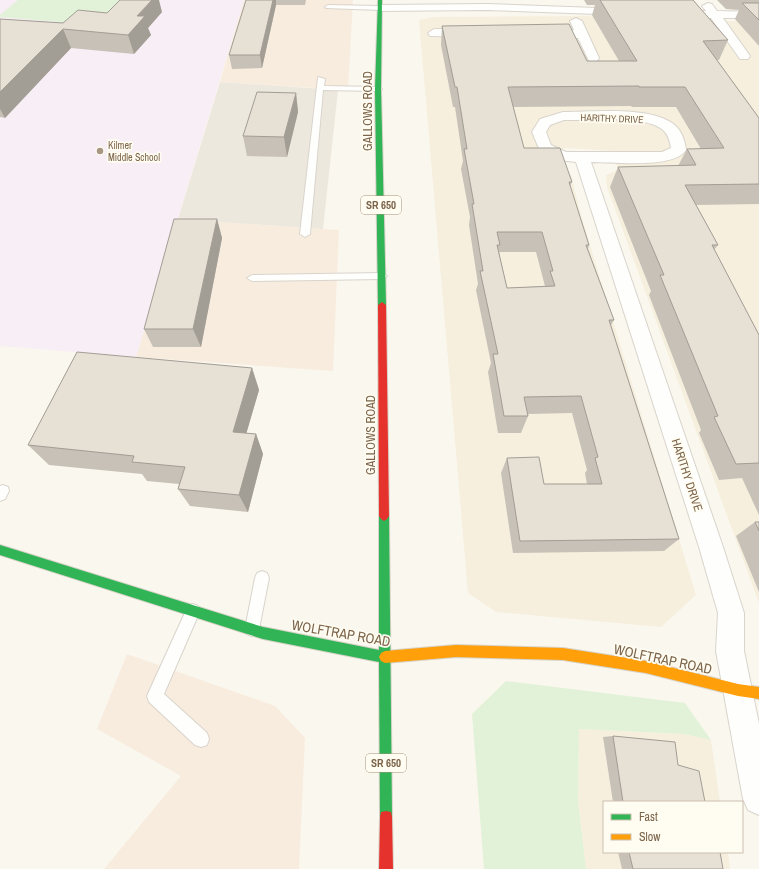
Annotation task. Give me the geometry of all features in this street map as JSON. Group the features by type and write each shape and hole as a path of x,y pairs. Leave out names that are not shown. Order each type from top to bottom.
{"main road":[{"name":"GALLOWS ROAD","path":"380,4 378,89 382,276 386,869"},
{"name":"WOLFTRAP ROAD","path":"0,550 263,633 385,657 456,651 563,654 646,667 748,691"}],"street":[{"path":"704,0 744,56"},
{"path":"380,4 486,4 637,12"},
{"path":"570,9 593,58"},
{"path":"668,14 759,15"},
{"path":"434,33 481,34"},
{"path":"535,34 582,34"},
{"name":"HARITHY DRIVE","path":"563,116 644,118 666,125 678,139 679,150 665,157 582,158 563,157 545,148 539,132 545,122 563,116"},
{"name":"HARITHY DRIVE","path":"582,158 711,547 731,614 730,651 748,691 759,799"}],"lane":[{"path":"328,7 380,4"},
{"path":"304,234 321,79"},
{"path":"320,88 378,89"},
{"path":"252,278 382,276"},
{"path":"252,629 262,578"},
{"path":"193,611 155,696 201,739"}],"shaded area":[{"name":"Kilmer Middle School","path":"0,0 244,0 136,357 0,346"},
{"path":"244,0 353,0 348,90 220,82"},
{"path":"584,16 707,21 759,21 759,603 607,187 606,175 618,170 612,151 565,148 543,159 571,175 581,215 696,595 661,627 496,612 468,593 419,20 433,17"},
{"path":"220,82 338,90 323,229 178,219"},
{"path":"178,219 339,230 333,371 136,357"},
{"path":"127,654 275,706 305,738 299,869 104,869 181,776 97,729"},
{"path":"579,729 684,734 711,740 720,801 603,801 603,853 728,853 730,869 586,869 578,801"}],"green space":[{"path":"18,0 131,0 106,26 0,17 0,15"},
{"path":"506,681 685,703 711,740 684,734 579,729 578,801 586,869 484,869 472,714"}],"building":[{"path":"120,0 152,0 137,16 145,16 128,35 63,29 0,92 0,19 63,23 78,10 107,13"},
{"path":"246,0 273,0 260,55 229,55"},
{"path":"600,0 693,0 728,40 703,41 759,118 759,184 685,185 718,245 712,245 759,335 759,463 736,464 714,417 718,416 660,275 664,275 618,167 696,165 687,149 724,148 685,87 508,87 524,148 560,148 572,182 569,182 589,245 586,245 614,320 609,320 679,539 520,541 507,458 539,457 544,484 602,484 595,458 598,457 581,396 524,397 528,416 504,416 493,354 498,354 480,271 483,271 472,204 474,204 464,149 467,149 457,87 455,87 442,26 569,24 587,61 637,61","holes":["497,232 542,232 553,271 550,271 555,286 507,288 497,245 500,245"]},
{"path":"742,3 759,3 759,20"},
{"path":"257,92 296,93 284,137 243,136"},
{"path":"174,219 217,219 193,329 144,329"},
{"path":"77,352 252,368 233,432 256,434 239,495 178,489 185,467 132,462 134,456 28,445"},
{"path":"755,522 759,522 759,531"},
{"path":"613,736 675,742 678,765 699,771 705,801 623,801"},
{"path":"629,853 720,853 723,869 633,869"}],"traffic: fast":[{"path":"380,0 378,89 382,305"},
{"path":"384,516 386,817"},
{"path":"0,550 263,633 385,657"}],"traffic: slow":[{"path":"385,657 456,651 563,654 646,667 738,690 759,693"}],"traffic: jam":[{"path":"382,305 384,516"},
{"path":"386,817 386,869"}],"place":[{"name":"Kilmer Middle School","path":"100,151"}]}
